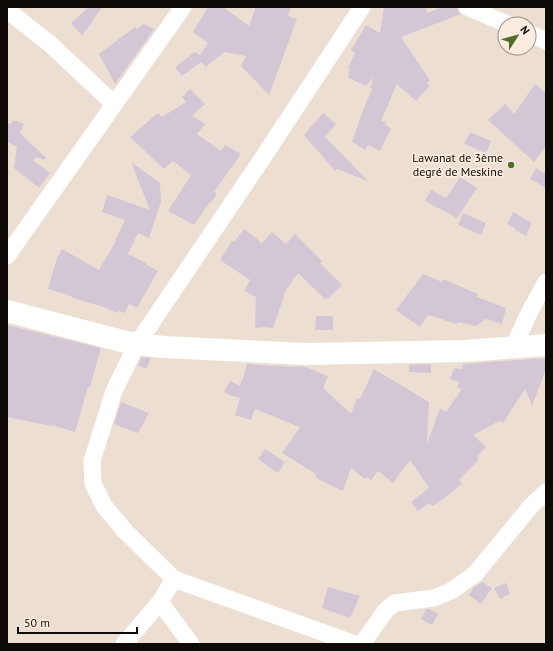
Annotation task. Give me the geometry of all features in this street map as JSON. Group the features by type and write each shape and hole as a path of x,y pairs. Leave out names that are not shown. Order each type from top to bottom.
{"main road":[{"path":"7,311 137,344 164,347 306,354 464,351 546,345"}],"street":[{"path":"7,256 183,7"},
{"path":"355,644 174,579 125,531 104,506 93,483 92,461 114,391 137,344 262,159 362,7"},
{"path":"467,7 497,20"},
{"path":"7,10 50,44 114,104"},
{"path":"513,348 530,311 546,282"},
{"path":"362,644 386,610 395,603 434,598 451,591 475,574 531,506 546,492"},
{"path":"124,644 160,602 174,579"},
{"path":"160,602 191,644"}],"building":[{"path":"89,7 102,7 82,36 71,23"},
{"path":"208,7 223,7 249,26 256,7 291,7 288,16 297,19 269,95 241,66 246,56 224,52 206,67 201,62 182,76 175,67 195,52 200,55 208,43 193,32"},
{"path":"384,7 425,7 427,13 443,7 457,7 459,13 461,14 401,37 430,80 427,83 430,86 416,101 397,84 381,121 386,122 385,124 391,129 380,151 368,145 365,150 352,142 372,89 370,88 374,77 366,86 348,78 350,69 348,68 355,53 351,50 366,25 380,33"},
{"path":"144,24 154,29 115,84 99,54 135,27 137,29"},
{"path":"535,84 546,93 546,146 534,162 488,120 505,104 514,114"},
{"path":"190,89 205,104 192,116 205,124 197,134 221,151 225,145 241,154 214,192 217,194 194,225 168,211 191,175 173,161 164,169 130,137 158,113 162,117 186,102 182,97"},
{"path":"323,113 336,124 325,137 368,181 337,169 335,171 304,135"},
{"path":"12,121 17,121 24,124 20,133 46,158 44,160 37,157 33,160 50,173 39,188 14,168 17,147 7,142 7,123 11,124"},
{"path":"470,132 491,141 486,153 464,144"},
{"path":"131,162 160,183 161,202 149,238 138,233 128,254 158,271 137,308 129,304 125,313 119,311 118,313 48,289 57,258 62,249 99,270 116,241 125,220 102,212 107,195 150,210"},
{"path":"536,168 546,174 546,188 530,179"},
{"path":"460,177 477,188 457,218 425,201 431,190 446,198"},
{"path":"513,212 532,223 526,236 507,224"},
{"path":"463,213 486,223 481,235 458,225"},
{"path":"244,229 262,243 272,232 286,244 295,234 322,261 320,263 342,285 326,300 298,273 286,290 273,328 255,328 256,297 244,291 250,280 220,260 232,241 234,242"},
{"path":"423,274 442,282 443,279 478,294 477,297 506,308 502,324 486,319 476,326 458,322 457,324 428,315 420,327 396,310"},
{"path":"316,316 333,316 333,330 315,330"},
{"path":"7,325 101,348 75,432 52,425 7,417"},
{"path":"142,357 151,358 146,369 138,365"},
{"path":"546,358 546,369 532,406 525,389 503,423 499,421 473,435 486,447 477,457 479,459 459,480 462,484 439,502 432,506 429,503 418,511 411,502 429,488 410,460 393,483 378,471 371,480 367,477 365,479 351,468 343,491 318,479 315,477 316,474 282,453 300,427 255,409 251,420 235,415 240,398 224,392 230,381 240,386 247,364 293,367 303,366 328,376 323,388 351,414 357,398 360,399 374,369 429,402 427,444 440,408 446,412 462,389 457,388 459,382 450,379 454,368 462,369 463,364"},
{"path":"431,364 431,373 409,372 409,365"},
{"path":"121,402 149,413 138,433 114,424"},
{"path":"265,449 285,462 278,473 258,459"},
{"path":"482,582 492,588 481,604 469,595 473,588"},
{"path":"506,583 510,594 500,599 494,588"},
{"path":"328,587 360,596 350,618 322,608"},
{"path":"426,609 438,614 432,625 421,619"}],"place":[{"name":"Lawanat de 3ème degré de Meskine","path":"511,165"}]}
